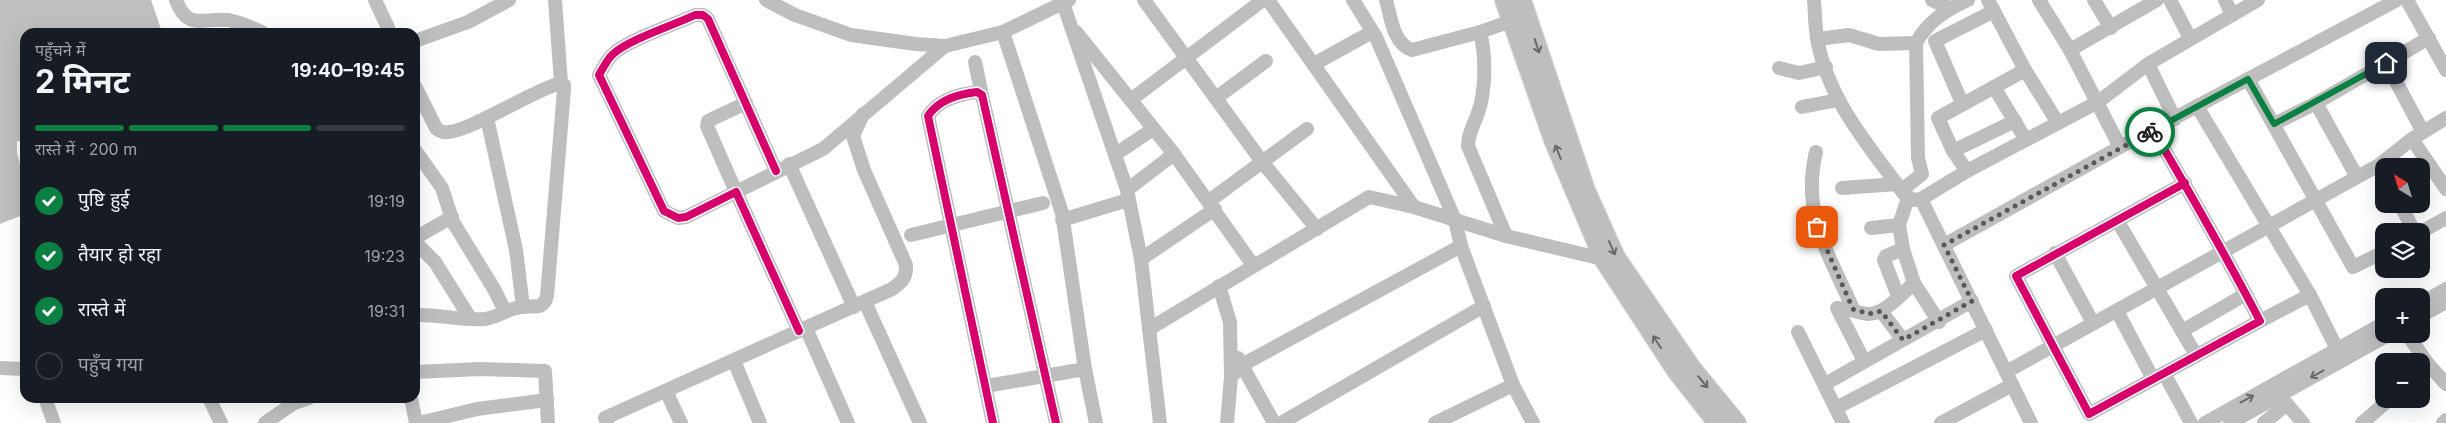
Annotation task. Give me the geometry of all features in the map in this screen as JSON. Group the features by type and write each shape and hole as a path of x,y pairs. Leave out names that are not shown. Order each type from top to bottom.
{"main road":[{"path":"1504,0 1553,140 1603,259 1676,371 1717,423"},
{"path":"1522,0 1586,190 1616,257 1692,368 1737,423"}],"street":[{"path":"176,0 181,12 187,18 205,23 228,20 251,28"},
{"path":"375,0 388,28"},
{"path":"420,39 468,22 509,0"},
{"path":"420,315 486,318 505,311 523,307 538,308 543,305 546,296 564,90 561,83 555,0"},
{"path":"766,0 795,15 851,35 945,46 1003,32 1066,2 1072,28 1116,154 1127,195 1141,259 1160,423"},
{"path":"1144,0 1263,162 1317,229"},
{"path":"1132,99 1263,0"},
{"path":"1268,0 1414,207"},
{"path":"1352,0 1372,32 1454,220 1513,384 1534,423"},
{"path":"1386,0 1397,38 1405,48 1412,50 1480,32 1510,21"},
{"path":"1814,0 1818,40 1838,100 1848,118 1907,193 1944,245 2031,423"},
{"path":"1932,0 1950,8"},
{"path":"1939,322 1914,283 1903,249 1898,225 1907,193 1922,174 1918,158 1916,42 1922,32 1950,8 1968,0"},
{"path":"2039,0 2070,50 2120,147"},
{"path":"2094,0 2111,28"},
{"path":"2070,50 2157,0"},
{"path":"2170,0 2190,38"},
{"path":"2225,0 2232,15"},
{"path":"1842,188 1907,193 1967,171 2098,102 2148,64 2258,0"},
{"path":"1944,245 2120,147 2397,0"},
{"path":"2407,0 2446,70"},
{"path":"1962,103 1935,41 1991,5 2025,70 2058,123"},
{"path":"776,171 708,18 700,14 619,50 612,55 599,75 664,211 678,218 686,217 736,192 776,171 789,164 823,149 945,46"},
{"path":"1072,28 1132,99 1212,205 1253,265"},
{"path":"1003,32 1062,220 1085,369 1096,423"},
{"path":"1314,64 1372,32"},
{"path":"1480,32 1485,52 1481,100 1479,111 1468,135 1468,146 1506,236"},
{"path":"1818,40 1849,35 1879,44 1916,42"},
{"path":"2274,124 2429,38"},
{"path":"1082,56 1100,59"},
{"path":"1216,98 1266,61"},
{"path":"975,62 1007,212 1047,377 1056,423"},
{"path":"2386,63 2418,135 2445,186"},
{"path":"2148,64 2175,119"},
{"path":"1779,68 1799,73 1826,67"},
{"path":"1967,171 1953,151 1938,118 1962,103 2025,70"},
{"path":"2248,79 2354,268 2375,257"},
{"path":"420,96 436,128 442,132 457,130 487,118 522,98 561,83"},
{"path":"1994,87 2026,140"},
{"path":"928,116 939,104 954,97 978,92 982,95"},
{"path":"924,99 993,423"},
{"path":"1802,108 1838,100"},
{"path":"2316,102 2357,177"},
{"path":"746,103 714,117 708,121 707,126 736,192 848,423"},
{"path":"2198,106 2267,226 2310,295 2339,354"},
{"path":"607,423 605,418 892,289 906,274 906,265 864,170 853,136 863,114"},
{"path":"487,118 516,250 523,307"},
{"path":"2394,158 2418,135 2446,118"},
{"path":"1953,151 2015,121"},
{"path":"1116,154 1153,128"},
{"path":"1141,259 1212,205 1307,128"},
{"path":"2153,130 2224,251 2260,321"},
{"path":"1816,152 1811,172 1811,200 1817,227 1853,309"},
{"path":"1062,220 1127,195 1174,154"},
{"path":"420,157 442,188 462,239 494,289 505,311"},
{"path":"789,164 920,423"},
{"path":"2006,372 2357,177 2375,171"},
{"path":"2184,183 2016,276 2089,414 2310,295"},
{"path":"1149,329 1369,197 1414,207 1506,236 1603,259"},
{"path":"910,234 1043,203"},
{"path":"420,235 452,217"},
{"path":"2430,227 2446,218"},
{"path":"2118,220 2196,355"},
{"path":"1871,228 1898,225"},
{"path":"1232,377 1242,365 1462,246"},
{"path":"420,247 435,262 470,318"},
{"path":"1898,296 1884,260 1886,256 1903,249"},
{"path":"2055,253 2094,323"},
{"path":"1864,361 1837,308 1853,309 1869,314 1881,311 1914,283"},
{"path":"1218,286 1230,322 1232,377 1227,423"},
{"path":"2182,332 2246,294"},
{"path":"2430,300 2445,294"},
{"path":"2430,308 2445,294"},
{"path":"1825,384 1864,361 1939,322 1972,301"},
{"path":"1281,423 1484,306"},
{"path":"1881,311 1903,340"},
{"path":"2117,311 2158,376 2191,423"},
{"path":"2264,423 2283,399 2339,354 2375,329"},
{"path":"1836,408 1986,330"},
{"path":"1798,332 1844,423"},
{"path":"2205,423 2339,354 2375,340"},
{"path":"1231,345 1274,423"},
{"path":"734,360 760,423"},
{"path":"0,368 20,369"},
{"path":"420,372 480,369 545,371 548,423"},
{"path":"986,386 1085,369"},
{"path":"2430,372 2446,384"},
{"path":"1435,423 1513,384"},
{"path":"1941,423 2012,385"},
{"path":"666,391 681,423"},
{"path":"2230,423 2283,399"},
{"path":"2283,399 2303,423"},
{"path":"412,403 417,423 477,409 547,400"},
{"path":"47,403 54,423"},
{"path":"211,403 221,423"},
{"path":"265,423 294,403"},
{"path":"2362,423 2380,408"},
{"path":"2443,423 2446,420"}],"shaded area":[{"path":"0,0 151,0 161,28 20,28 20,141 17,141 17,153 20,164 20,216 0,224"}],"cycle path":[{"path":"776,171 708,19 703,15 695,15 639,38 619,49 612,55 599,75 664,211 678,218 686,217 736,192 799,331"},
{"path":"993,423 928,116 938,105 950,98 977,92 982,95 1056,423"},
{"path":"2153,130 2181,177 2194,201 2208,225 2260,321 2089,414 2016,276 2185,183"}],"way so far":[{"path":"1817,227 1853,309 1869,314 1881,311 1903,340 1939,322 1972,301 1944,245 2150,132"}],"route":[{"path":"2150,132 2248,79 2274,124 2386,63"}]}
